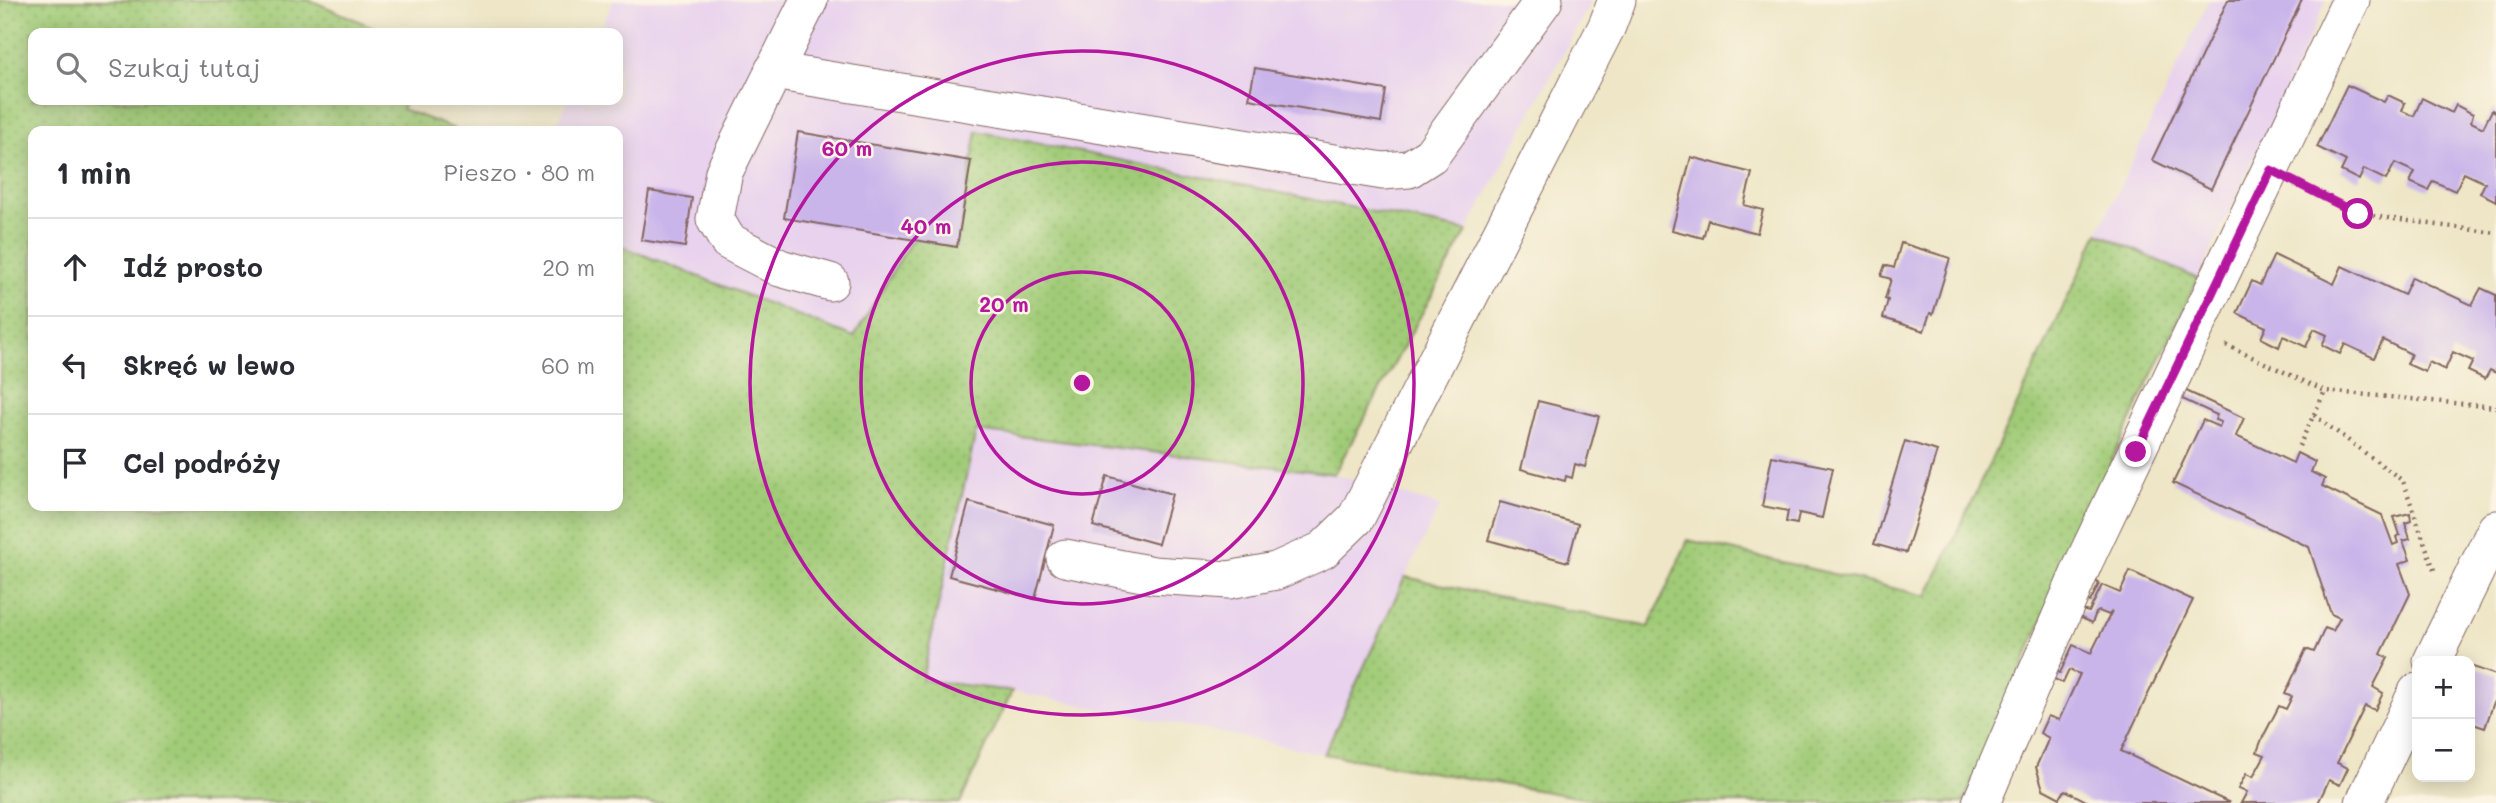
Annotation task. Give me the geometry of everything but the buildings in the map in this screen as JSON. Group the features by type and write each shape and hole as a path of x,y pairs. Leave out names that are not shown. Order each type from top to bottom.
{"lane":[{"path":"809,0 724,172 715,219 728,241 780,268 830,282"},
{"path":"773,71 1383,171 1409,169 1431,155 1544,0"},
{"path":"1065,558 1153,575 1229,580 1276,571 1323,550 1356,518 1607,26 1617,0"},
{"path":"1981,803 2084,562 2351,0"},
{"path":"2434,656 2496,529"},
{"path":"2364,803 2412,702"}],"path":[{"path":"2271,170 2358,214 2496,233"},
{"path":"2194,330 2325,391 2496,407"},
{"path":"2299,446 2325,391"},
{"path":"2314,415 2403,481 2452,621"}],"shaded area":[{"path":"614,0 1592,0 1467,231 977,131 957,247 912,240 854,337 623,247 623,126 556,126 566,105 623,105 623,28 601,28"},
{"path":"2209,0 2327,0 2198,279 2098,233"},
{"path":"976,431 1334,474 1440,506 1324,754 1012,691 922,681"}],"green space":[{"path":"0,0 310,0 375,28 28,28 28,105 404,105 402,109 447,126 28,126 28,511 623,511 623,247 854,337 912,239 957,246 977,131 1467,231 1334,474 976,431 922,680 1012,691 960,803 0,803"},
{"path":"2098,233 2198,279 2112,460 1963,803 1612,803 1324,754 1405,577 1649,627 1688,540 1927,596"}],"route":[{"path":"2136,452 2271,170 2358,214"}]}
